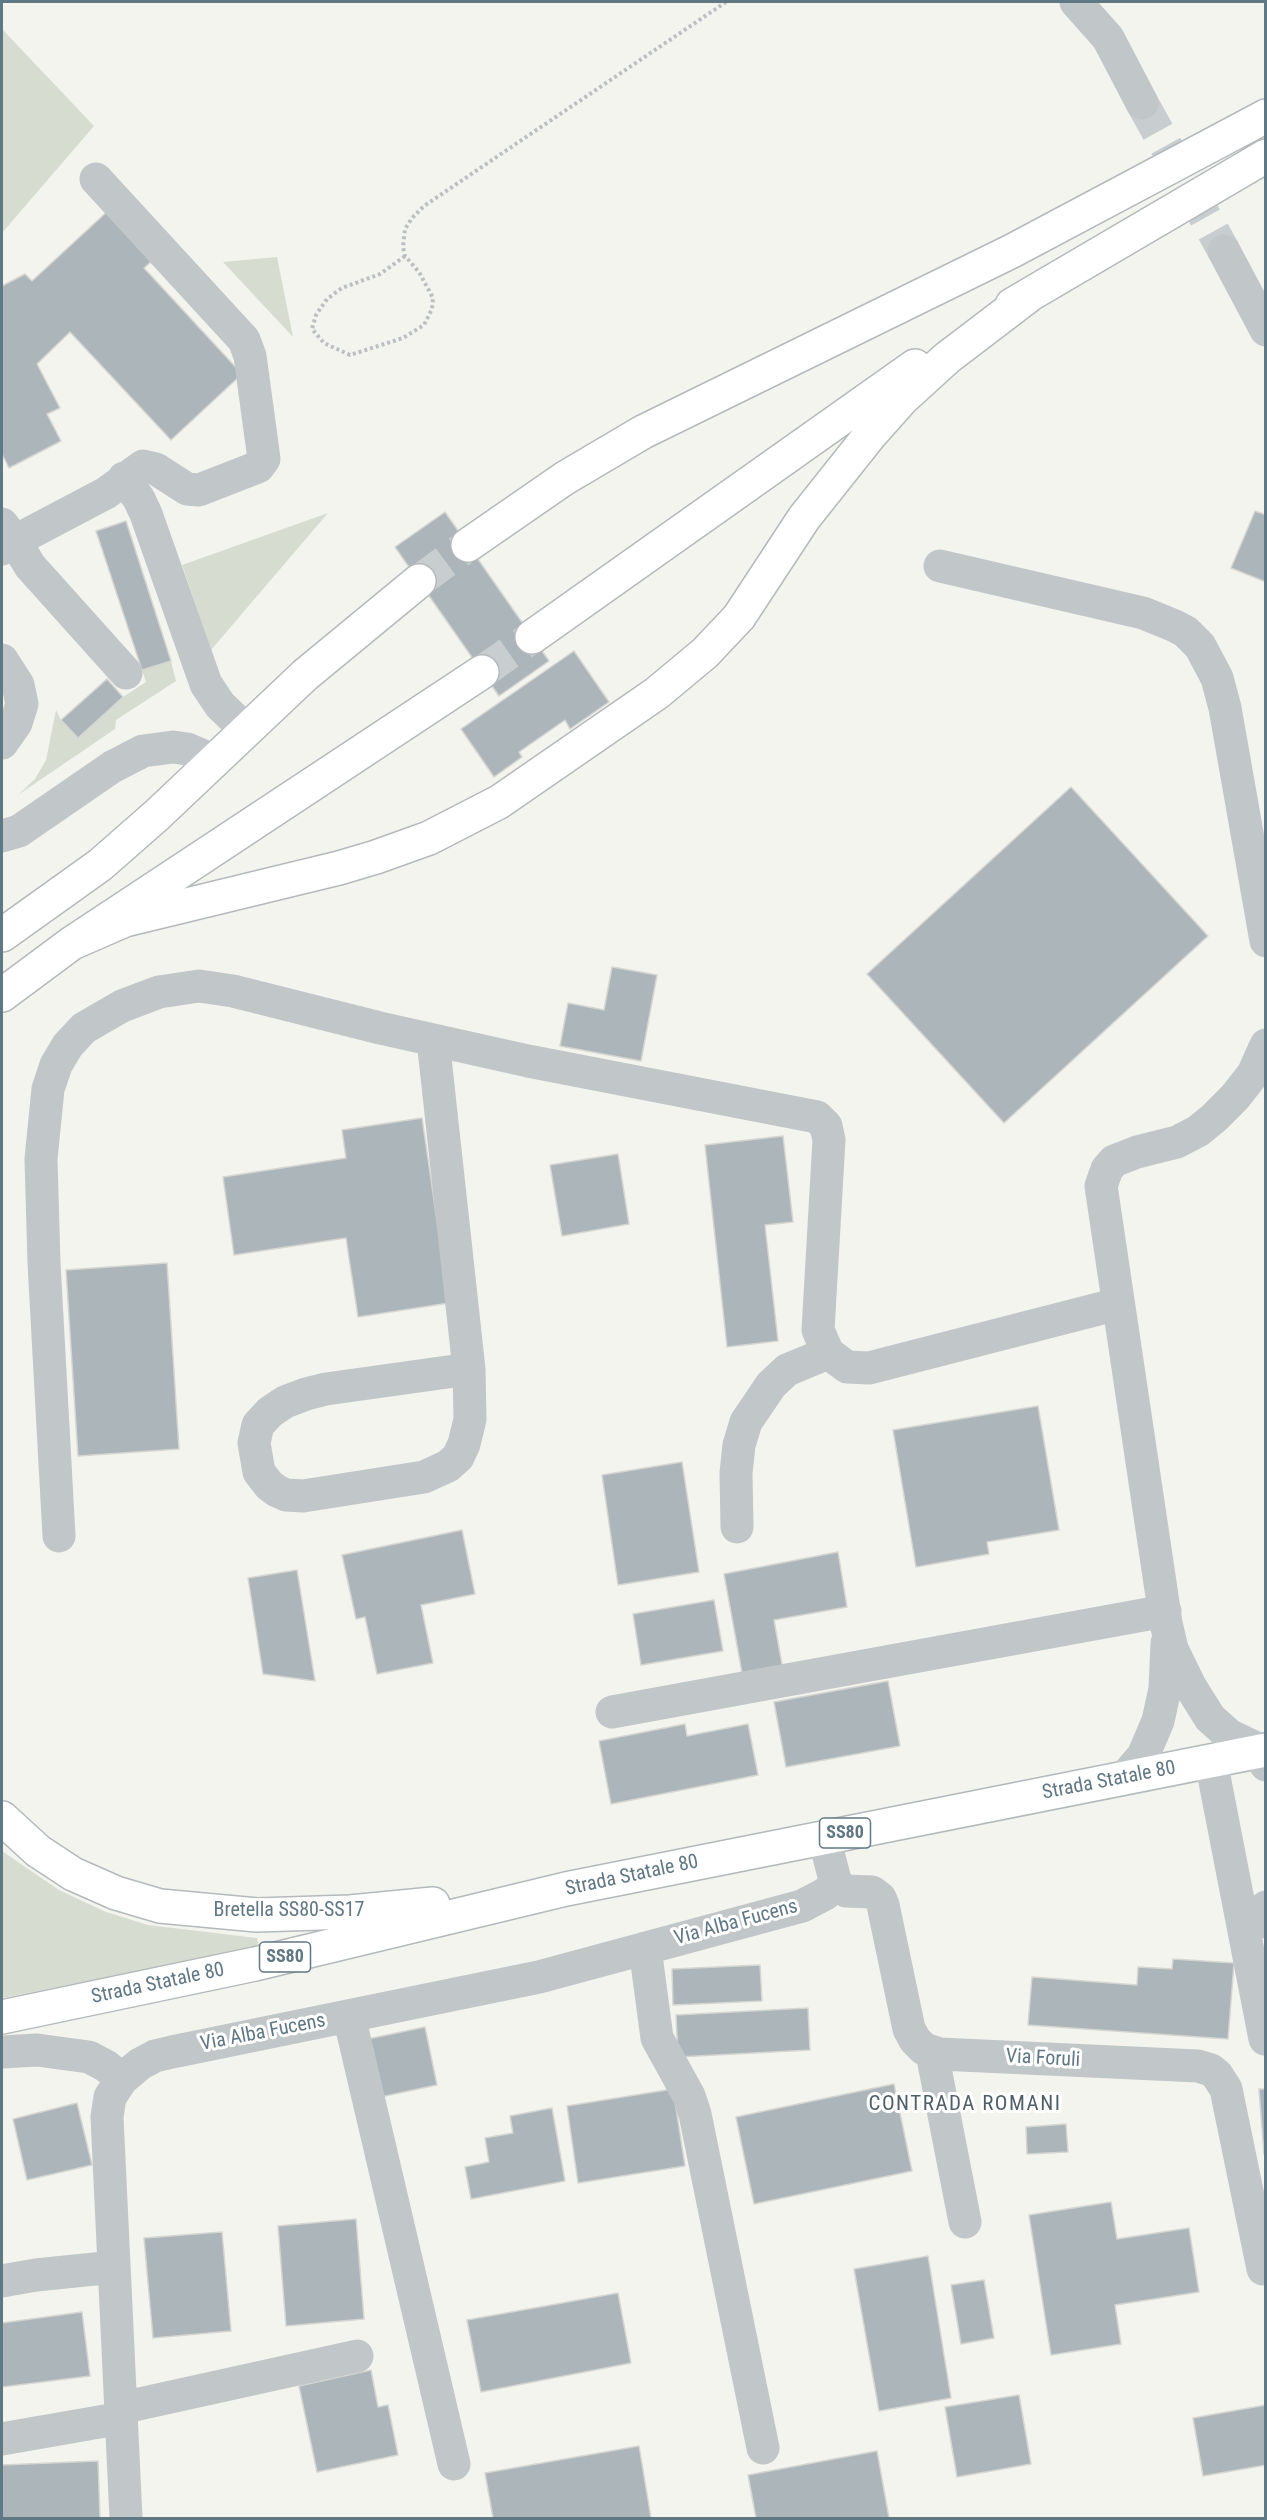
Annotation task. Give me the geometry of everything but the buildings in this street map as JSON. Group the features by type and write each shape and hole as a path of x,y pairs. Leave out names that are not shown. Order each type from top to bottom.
{"main road":[{"path":"468,545 565,478 643,432 1012,251 1266,116"},
{"path":"532,637 920,362 1031,294 1257,162"},
{"path":"72,943 125,920 339,868 385,854 452,828 508,795 657,693 705,653 739,617 804,518 835,476 902,399 947,358 1031,294"},
{"path":"2,935 100,865 305,675 419,581"},
{"path":"2,995 72,943 482,672"},
{"name":"Strada Statale 80","path":"2,2017 255,1964 566,1889 1201,1763 1265,1755"},
{"name":"Bretella SS80-SS17","path":"2,1818 38,1851 73,1874 116,1893 160,1906 183,1909 257,1915 350,1912 566,1889"}],"street":[{"path":"1081,3 1108,38 1142,103"},
{"path":"96,179 244,340 250,356 264,453 263,461 258,466 199,490 187,489 146,465 139,467 101,496 6,538 126,673"},
{"path":"1224,250 1266,330"},
{"path":"124,478 146,514 206,684 220,705 246,730"},
{"path":"940,566 1143,613 1186,632 1200,646 1217,678 1225,708 1266,941"},
{"path":"2,660 18,685 22,704 16,723 2,743"},
{"path":"2,836 19,831 112,767 143,751 173,747 187,749 201,755 211,764"},
{"path":"59,1536 44,1263 41,1159 48,1089 56,1065 68,1046 84,1028 122,1006 159,992 199,986 233,991 528,1061 810,1114 823,1121 829,1140 818,1330 828,1353 847,1366 869,1368 1118,1304"},
{"path":"433,1040 469,1369 470,1419 464,1444 453,1462 438,1472 418,1479 303,1496 286,1495 277,1491 259,1472 254,1443 258,1425 270,1412 285,1402 326,1389 469,1369"},
{"path":"1265,2039 1201,1763 1206,1737 1205,1720 1172,1649 1101,1198 1102,1180 1107,1169 1120,1158 1177,1142 1206,1125 1244,1086 1256,1068 1266,1045"},
{"path":"737,1527 738,1445 746,1422 771,1385 787,1370 828,1353"},
{"path":"1124,1778 1143,1756 1149,1745 1162,1707 1167,1670 1166,1617"},
{"path":"612,1712 1166,1617"},
{"path":"1198,1702 1210,1718 1229,1735 1265,1755"},
{"path":"1162,1707 1164,1737 1178,1758 1201,1763"},
{"path":"824,1837 836,1884 846,1891 872,1892 881,1900 909,2029 920,2046 932,2053 965,2222"},
{"name":"Via Alba Fucens","path":"126,2518 107,2117 110,2097 122,2079 140,2064 172,2052 505,1985 802,1906 825,1894 836,1884"},
{"path":"1266,1907 1266,1922"},
{"path":"645,1948 657,2038 685,2089 695,2114 763,2448"},
{"path":"349,2016 454,2464"},
{"path":"2,2052 37,2050 88,2057 106,2066 122,2079"},
{"name":"Via Foruli","path":"932,2053 1198,2066 1211,2070 1222,2079 1226,2089 1262,2255"},
{"path":"2,2281 114,2267"},
{"path":"2,2439 357,2356"}],"path":[{"path":"405,256 380,274 342,288 327,300 316,315 312,329 324,343 350,355 403,338 424,325 432,309 433,298 419,272 405,256 403,247 405,230 424,206 726,2"}],"shaded area":[{"path":"2,29 94,126 2,233"},
{"path":"277,257 293,337 223,262"},
{"path":"328,513 211,650 182,565"},
{"path":"171,661 176,681 116,720 115,729 18,795 35,779 46,760 56,710 61,720 78,738 123,697 146,682 142,670"},
{"path":"2,1851 59,1890 106,1912 148,1925 257,1938 259,1947 2,1998"}],"tunnel":[{"path":"1142,103 1224,251"},
{"path":"419,581 468,545"},
{"path":"482,672 532,637"}],"district":[{"name":"CONTRADA ROMANI","path":"965,2105"}]}
